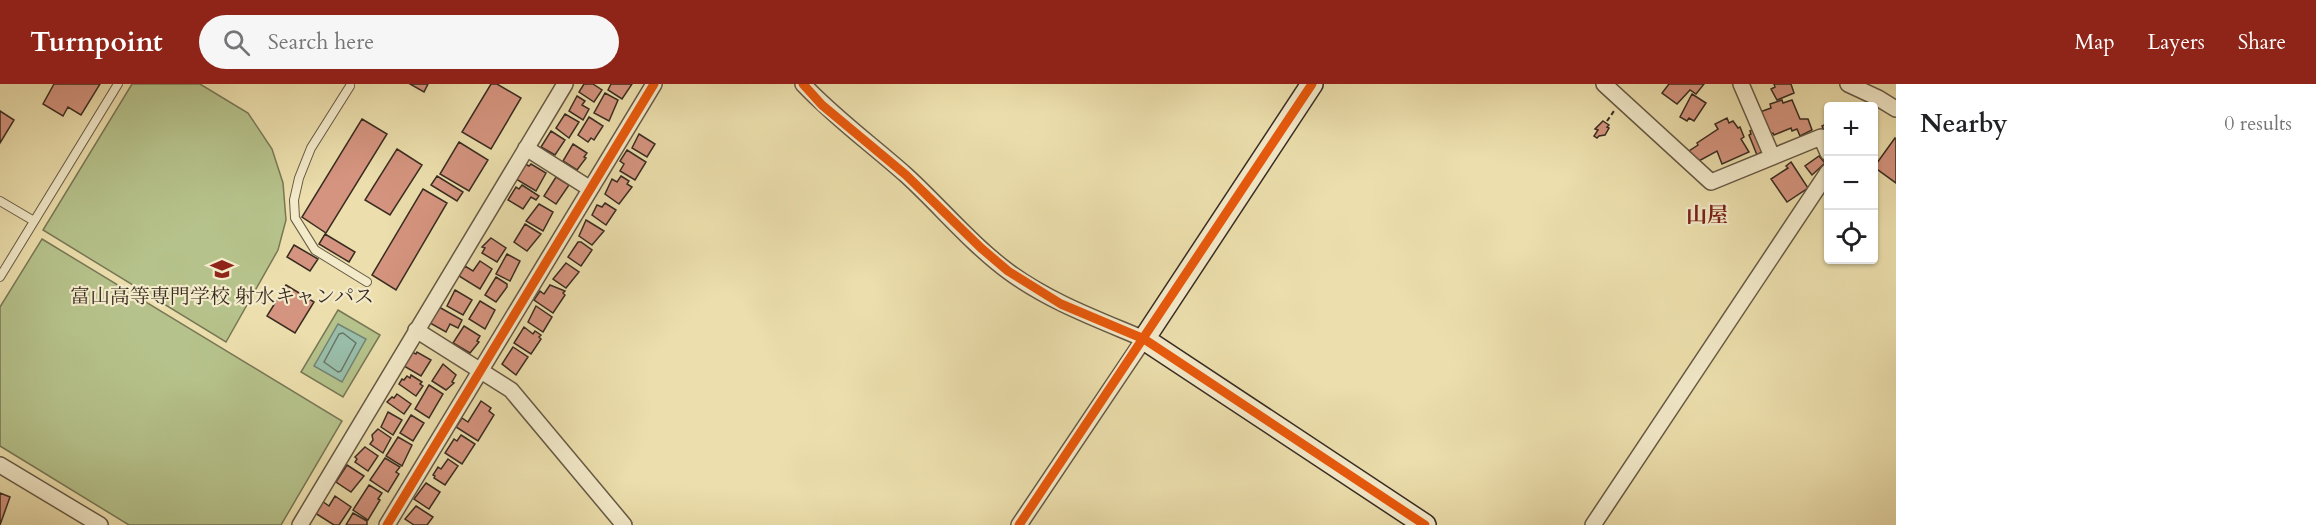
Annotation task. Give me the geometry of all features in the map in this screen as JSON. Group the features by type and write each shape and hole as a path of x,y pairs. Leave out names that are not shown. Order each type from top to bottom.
{"street":[{"path":"300,525 564,84"},
{"path":"387,525 654,84"},
{"path":"803,84 822,105 906,175 1008,272 1061,304 1137,336 1425,525"},
{"path":"1019,525 1137,336 1312,84"},
{"path":"1604,84 1711,182 1821,137 1824,144"},
{"path":"1741,84 1772,156"},
{"path":"1848,84 1875,102"},
{"path":"1878,103 1896,109"},
{"path":"526,148 589,188"},
{"path":"1593,525 1824,178"},
{"path":"416,330 511,390 624,525"},
{"path":"0,465 100,525"}],"lane":[{"path":"0,277 118,84"},
{"path":"350,84 307,158 294,200 295,218 315,250 367,282"},
{"path":"0,201 34,221"}],"green space":[{"path":"132,84 200,84 248,113 272,149 283,183 286,220 278,250 226,342 43,230"},
{"path":"42,239 342,421 281,525 129,525 0,446 0,307"},
{"path":"338,310 380,335 343,397 301,372"}],"water":[{"path":"338,324 366,339 342,382 314,366"}],"building":[{"path":"54,84 100,84 81,115 68,107 63,116 43,104"},
{"path":"410,84 428,84 424,92"},
{"path":"491,84 497,84 521,98 491,149 462,132"},
{"path":"584,84 593,84 602,90 594,102 579,92"},
{"path":"611,84 632,84 622,99 608,90"},
{"path":"1669,84 1704,84 1696,94 1690,90 1677,104 1662,93"},
{"path":"1774,84 1791,84 1794,93 1777,100 1771,89 1775,87"},
{"path":"605,93 618,100 609,121 594,113"},
{"path":"1692,94 1706,103 1694,121 1689,118 1687,121 1680,117"},
{"path":"577,96 585,101 582,105 589,109 583,120 569,111"},
{"path":"1782,100 1783,103 1792,100 1800,119 1808,119 1812,130 1800,136 1797,129 1792,131 1791,128 1774,135 1769,134 1760,112 1771,108 1770,104"},
{"path":"0,111 14,120 0,143"},
{"path":"565,114 579,122 569,138 556,128"},
{"path":"589,117 603,126 594,140 591,138 588,142 578,135"},
{"path":"1727,118 1729,123 1733,121 1738,128 1740,127 1744,137 1741,139 1749,152 1722,164 1717,151 1697,162 1689,151 1718,129 1715,124"},
{"path":"362,119 387,134 326,233 302,217"},
{"path":"1603,121 1609,125 1607,127 1609,128 1605,135 1597,138 1594,136 1598,130 1595,129"},
{"path":"1756,128 1764,151 1757,155 1749,135 1750,131"},
{"path":"551,131 565,140 555,155 541,147"},
{"path":"639,134 655,144 647,157 632,148"},
{"path":"1895,138 1896,183 1878,170 1878,161"},
{"path":"459,142 488,160 469,191 440,174"},
{"path":"573,144 587,153 577,170 563,161"},
{"path":"397,149 422,165 390,215 365,200"},
{"path":"627,150 646,162 635,180 620,171 624,164 620,161"},
{"path":"1819,156 1824,162 1812,175 1805,166"},
{"path":"1791,162 1808,188 1787,202 1771,179 1788,168 1786,166"},
{"path":"525,164 529,166 531,164 546,173 536,191 516,179"},
{"path":"437,176 463,192 457,201 431,185"},
{"path":"621,176 629,181 627,184 632,187 619,204 605,194 612,179 617,182"},
{"path":"556,177 569,185 556,204 544,196"},
{"path":"522,185 539,196 536,200 531,197 523,209 508,200 516,187 519,189"},
{"path":"423,189 447,203 396,290 372,275"},
{"path":"605,203 616,210 606,225 592,215 597,205 602,207"},
{"path":"539,204 553,212 543,231 526,221"},
{"path":"586,220 604,231 592,245 579,236"},
{"path":"525,224 541,234 527,251 514,242"},
{"path":"325,234 355,252 349,262 319,244"},
{"path":"491,238 506,248 497,262 482,253 485,248 482,247"},
{"path":"578,242 592,250 581,266 568,257"},
{"path":"294,245 318,259 310,271 287,257"},
{"path":"507,254 520,261 510,281 496,274"},
{"path":"480,261 492,269 480,289 459,276 465,266 473,271"},
{"path":"566,263 579,272 566,288 553,279"},
{"path":"496,277 507,284 507,287 496,302 485,295"},
{"path":"286,285 314,302 295,333 267,316"},
{"path":"550,285 565,291 563,293 565,295 553,313 534,300 540,291 544,294"},
{"path":"455,290 472,300 463,315 447,306"},
{"path":"480,301 495,310 485,329 469,319"},
{"path":"536,306 552,317 543,332 528,322"},
{"path":"439,307 462,320 458,328 450,324 446,332 430,323"},
{"path":"464,326 480,336 477,341 479,342 470,353 453,343"},
{"path":"524,327 533,334 535,331 541,335 539,337 541,339 531,354 514,343"},
{"path":"513,347 528,357 516,375 502,364"},
{"path":"412,352 416,354 417,352 431,360 421,376 404,366"},
{"path":"443,364 456,375 452,382 454,383 446,390 432,381"},
{"path":"411,375 422,382 420,384 423,386 416,396 399,384 402,379 404,380 407,376 410,378"},
{"path":"429,385 443,394 429,418 415,409"},
{"path":"397,394 411,404 404,414 387,402"},
{"path":"481,401 491,408 489,411 494,415 478,441 456,427 462,418 468,422"},
{"path":"388,412 402,420 393,435 381,427"},
{"path":"411,415 424,423 413,441 400,433"},
{"path":"378,429 391,438 383,453 370,444 373,440 372,435"},
{"path":"461,435 475,444 462,464 445,453 454,439 457,441"},
{"path":"398,437 412,445 402,466 386,456"},
{"path":"365,447 378,456 368,471 355,462 357,459 355,457"},
{"path":"385,458 400,467 396,472 399,474 388,492 370,480"},
{"path":"448,459 458,466 445,485 433,475 438,467 441,469"},
{"path":"347,465 364,476 351,492 336,482"},
{"path":"426,483 440,492 429,509 414,499"},
{"path":"369,485 382,493 368,520 353,510"},
{"path":"0,493 10,497 0,525"},
{"path":"335,496 351,507 339,525 334,525 315,513 322,501 329,506"},
{"path":"416,506 433,517 427,525 414,525 405,519"},
{"path":"353,513 367,521 367,525 346,525"}],"cycle path":[{"path":"387,525 654,84"},
{"path":"803,84 822,105 906,175 1008,271 1061,304 1144,339 1425,525"},
{"path":"1019,525 1312,84"}],"place":[{"name":"富山高等専門学校 射水キャンパス","path":"222,269"}],"district":[{"name":"山屋","path":"1707,215"}]}
